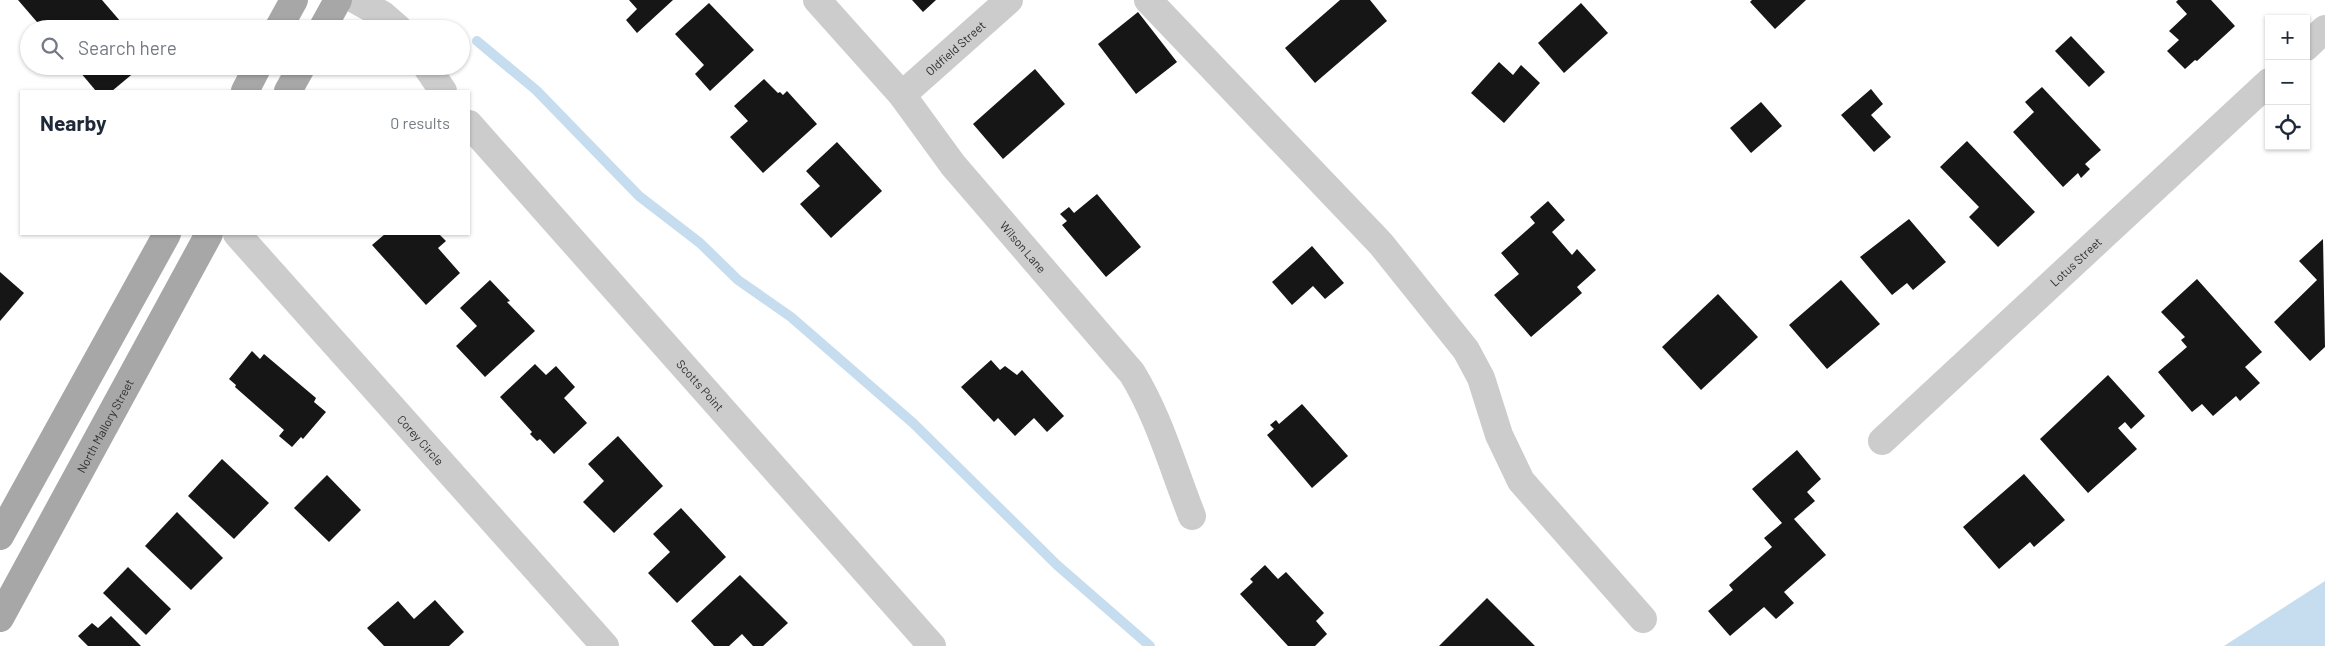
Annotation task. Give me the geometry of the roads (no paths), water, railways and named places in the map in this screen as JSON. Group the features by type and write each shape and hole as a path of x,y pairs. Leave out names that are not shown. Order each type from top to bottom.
{"main road":[{"path":"283,20 294,0"},
{"path":"327,20 338,0"},
{"path":"246,90 253,75"},
{"path":"289,90 297,75"},
{"path":"0,536 166,235"},
{"name":"North Mallory Street","path":"0,618 208,235"}],"street":[{"path":"356,0 389,20"},
{"name":"Wilson Lane","path":"817,0 902,95 953,165 1132,373 1146,396 1192,516"},
{"name":"Oldfield Street","path":"902,95 1009,0"},
{"path":"1148,0 1381,244 1466,350 1481,378 1499,435 1522,481 1643,619"},
{"path":"2310,43 2325,29"},
{"path":"432,75 442,90"},
{"name":"Lotus Street","path":"1882,442 2265,86"},
{"name":"Scotts Point","path":"470,125 932,646"},
{"name":"Corey Circle","path":"237,235 605,646"}],"water":[{"path":"2325,581 2325,646 2224,646 2227,644"}],"waterway":[{"path":"477,41 536,90 639,196 700,243 738,280 791,317 913,423 1057,565 1150,646"}]}
